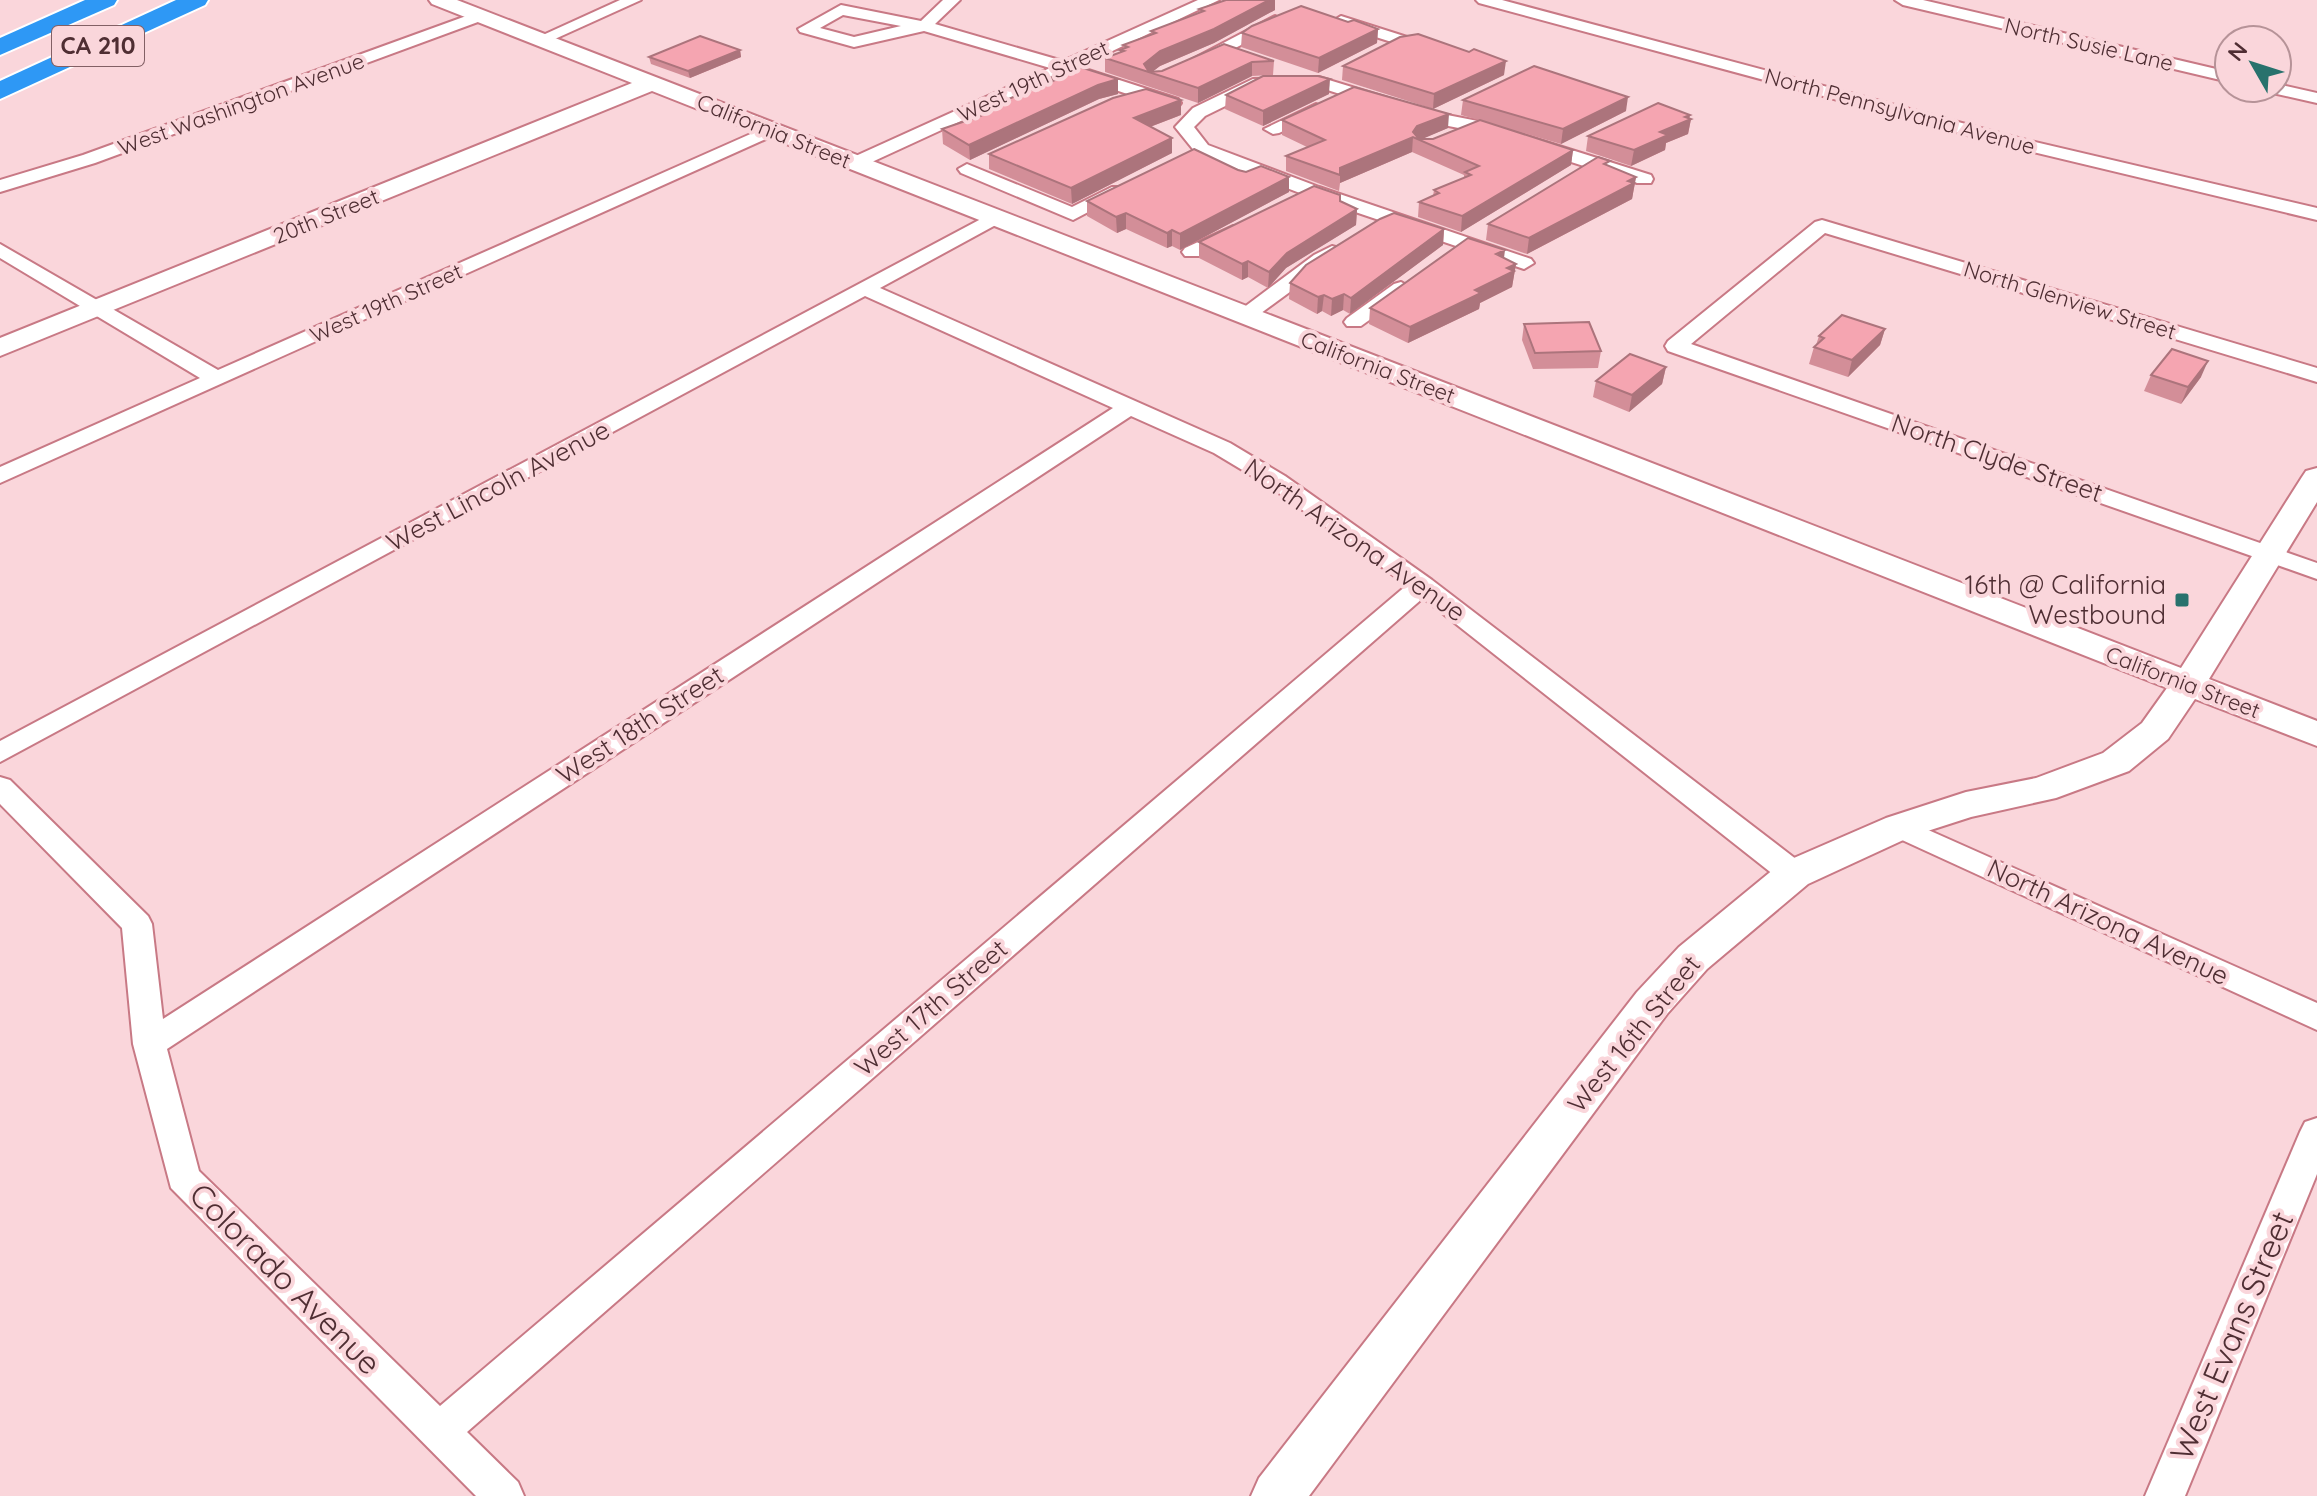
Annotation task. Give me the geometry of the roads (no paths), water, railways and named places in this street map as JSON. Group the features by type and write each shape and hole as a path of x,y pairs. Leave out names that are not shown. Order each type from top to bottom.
{"highway":[{"path":"0,25 69,0"},
{"name":"CA 210","path":"0,47 105,0"},
{"name":"CA 210","path":"0,91 196,0"}],"street":[{"name":"California Street","path":"439,0 2317,734"},
{"path":"540,40 633,0"},
{"path":"952,0 924,26 854,42 806,29 841,10 924,26 1063,66 1199,112"},
{"name":"West 19th Street","path":"855,163 1211,0"},
{"name":"North Pennsylvania Avenue","path":"1484,0 2014,142 2316,212"},
{"name":"North Susie Lane","path":"1910,1 2213,73"},
{"name":"West Washington Avenue","path":"0,186 89,159 480,16"},
{"path":"1182,67 1222,49 1244,34 1288,16"},
{"path":"1330,18 1401,40 1374,54"},
{"path":"1222,49 1434,118 1477,126 1644,179"},
{"path":"1347,68 1319,82 1259,83 1199,112 1184,127 1196,152 1524,263"},
{"name":"20th Street","path":"0,348 652,83"},
{"path":"1273,129 1353,92"},
{"path":"2293,92 2317,98"},
{"path":"1119,102 1147,94"},
{"path":"1434,118 1461,105"},
{"path":"1451,136 1477,126"},
{"name":"West 19th Street","path":"0,476 771,130"},
{"path":"1563,153 1587,141"},
{"path":"995,156 967,169 1073,214 1138,182"},
{"path":"1567,179 1593,163"},
{"path":"1286,205 1312,191"},
{"name":"West Lincoln Avenue","path":"0,753 996,217"},
{"path":"1246,315 1287,288 1295,275 1386,217"},
{"path":"1192,252 1246,225"},
{"path":"1439,260 1490,226"},
{"name":"North Glenview Street","path":"1676,346 1822,226 2317,375"},
{"path":"0,250 217,379"},
{"path":"1354,322 1415,277"},
{"name":"North Arizona Avenue","path":"866,289 1222,448 1277,481 1423,585 1794,874"},
{"name":"North Clyde Street","path":"1676,346 2317,571"},
{"name":"West 18th Street","path":"149,1044 1131,406"},
{"name":"West 16th Street","path":"1277,1496 1652,1003 1693,958 1794,874 1899,827 1966,805 2043,789 2116,762 2155,731 2188,684 2317,477"},
{"name":"West 17th Street","path":"439,1431 1423,585"},
{"name":"Colorado Avenue","path":"0,787 137,924 149,1044 183,1178 504,1496"},
{"name":"North Arizona Avenue","path":"1899,827 2317,1017"},
{"name":"West Evans Street","path":"2165,1496 2317,1132"}],"place":[{"name":"16th @ California Westbound","path":"2182,600"}]}
